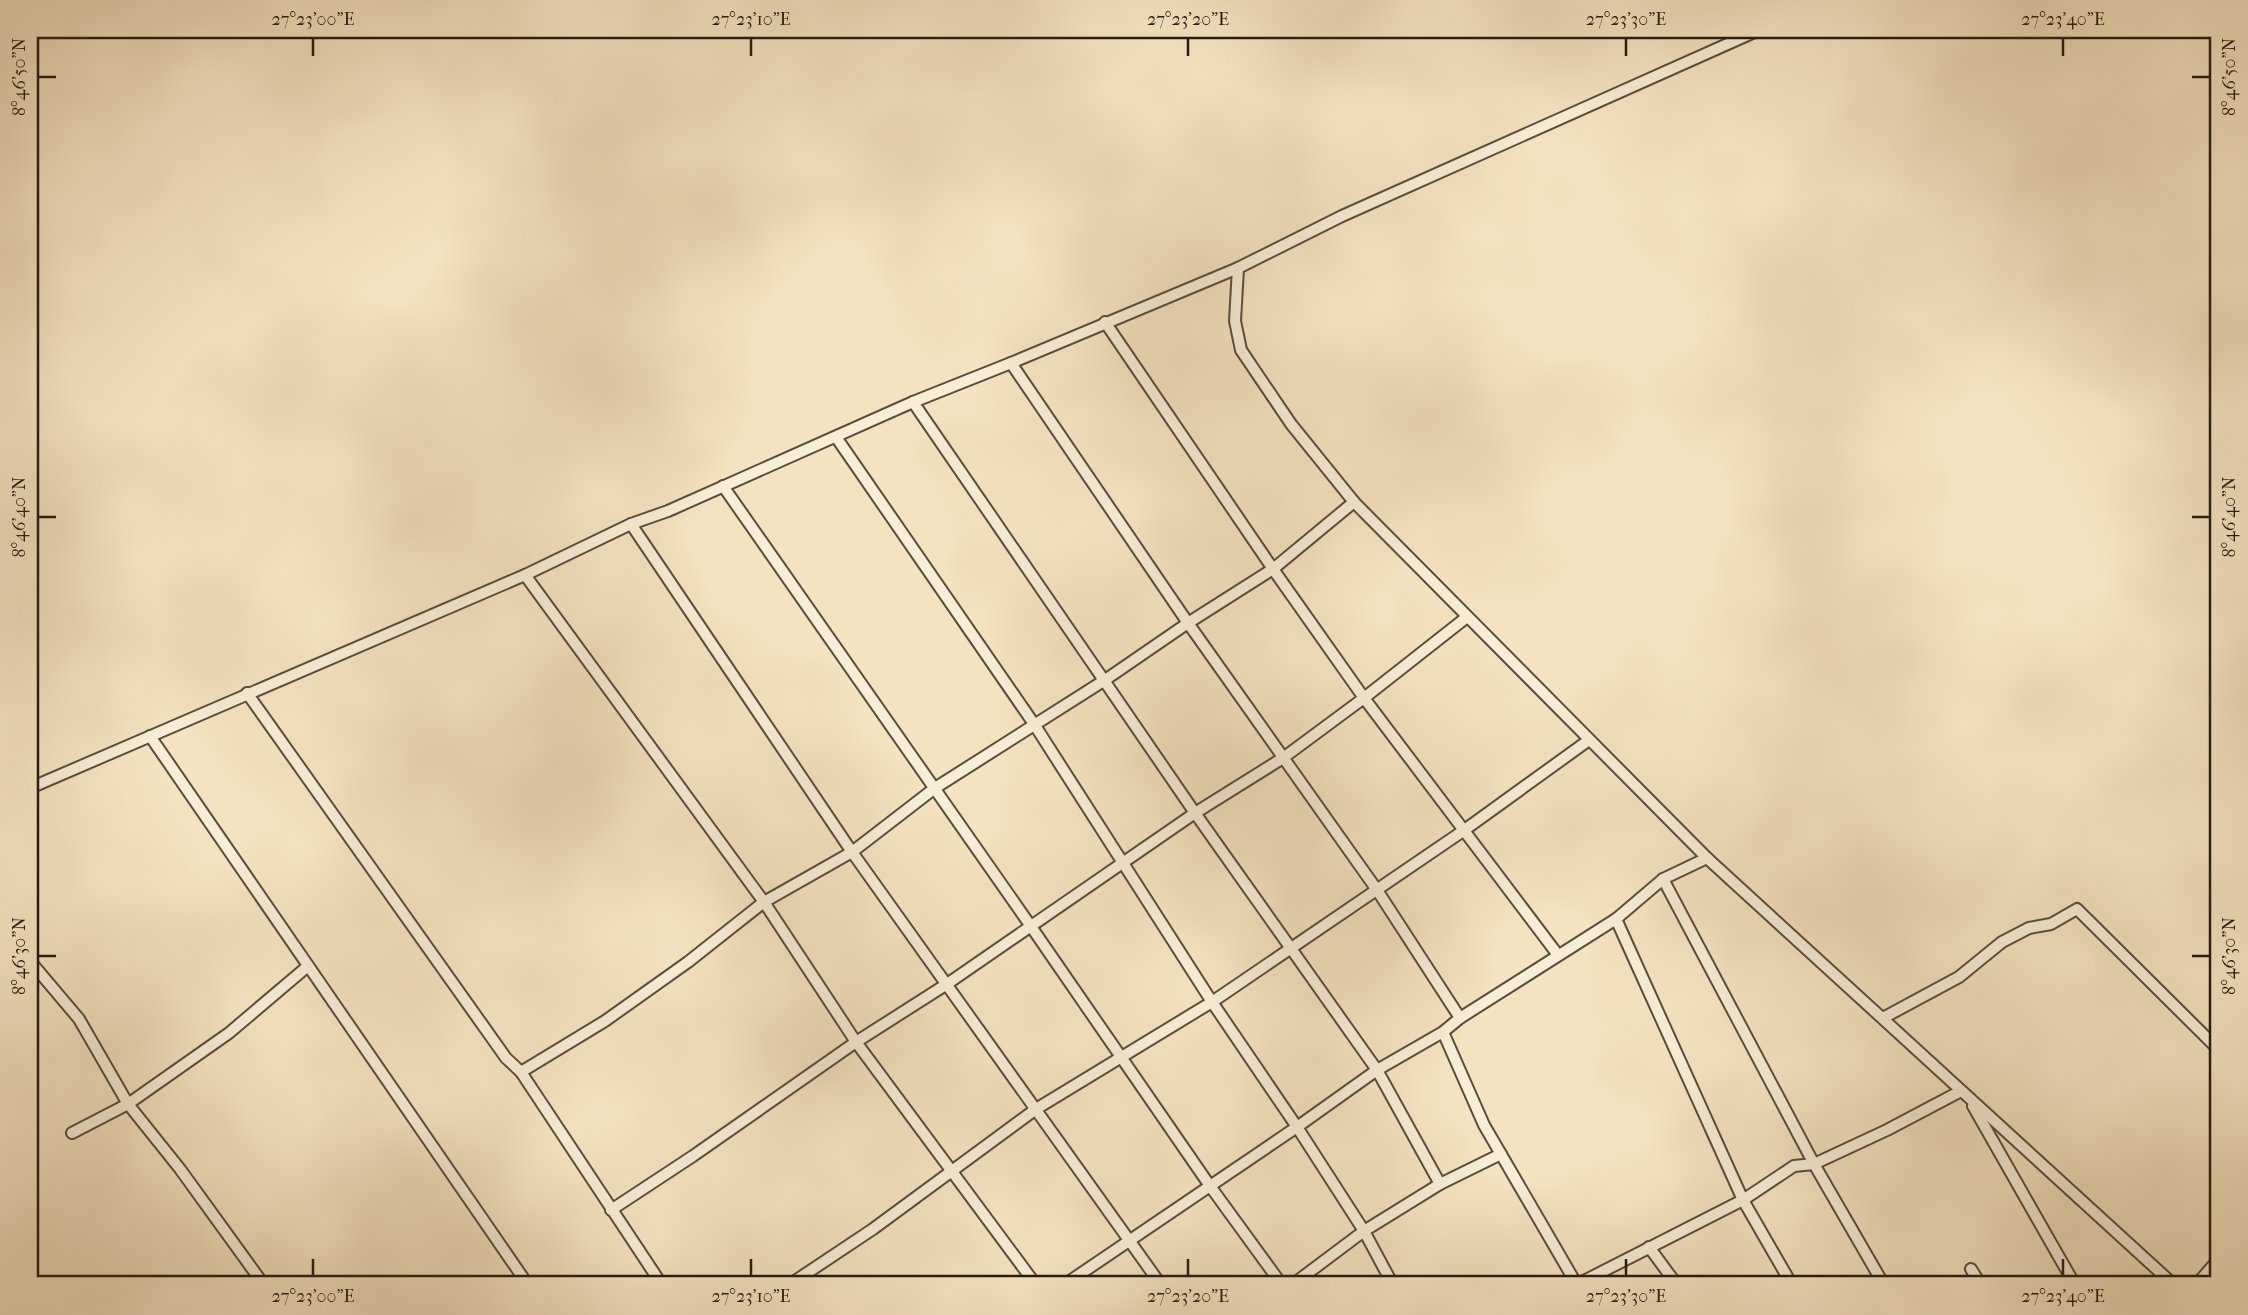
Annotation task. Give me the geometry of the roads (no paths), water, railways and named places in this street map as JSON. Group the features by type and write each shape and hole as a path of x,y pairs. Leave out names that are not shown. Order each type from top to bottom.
{"street":[{"path":"30,788 525,575 631,524 913,402 1238,268 1342,216 1759,30"},
{"path":"1238,268 1235,321 1241,350 1291,424 1354,502 1707,858 2174,1285"},
{"path":"1105,322 1364,698 1558,955"},
{"path":"1011,363 1188,623 1377,890 1460,1018"},
{"path":"913,402 1195,813 1377,1070 1440,1184"},
{"path":"836,437 1034,724 1122,864 1364,1231 1393,1285"},
{"path":"723,486 1210,1186 1282,1285"},
{"path":"521,1072 615,1014 688,962 764,902 852,852 935,788 1273,569 1354,502"},
{"path":"631,524 852,852 1161,1285"},
{"path":"525,575 764,902 856,1042 1036,1285"},
{"path":"611,1210 1195,813 1283,758 1467,617"},
{"path":"247,693 506,1058 521,1072 662,1285"},
{"path":"150,736 528,1285"},
{"path":"789,1285 873,1229 1036,1109 1212,1002 1463,831 1589,740"},
{"path":"1064,1285 1377,1070 1443,1032 1460,1018 1616,919 1663,879 1707,858"},
{"path":"1663,879 1814,1164 1884,1285"},
{"path":"1883,1018 1959,977 2003,942 2029,928 2051,923 2077,909 2218,1049"},
{"path":"1616,919 1743,1200 1792,1285"},
{"path":"30,961 79,1019 128,1104 180,1169 264,1285"},
{"path":"72,1133 128,1104 229,1033 308,966"},
{"path":"1443,1032 1484,1125 1576,1285 1743,1200 1794,1166 1814,1164 1965,1094"},
{"path":"1965,1094 2075,1285"},
{"path":"1292,1285 1364,1231 1440,1184 1502,1154"},
{"path":"1649,1247 1677,1285"},
{"path":"2196,1285 2218,1260"},
{"path":"1971,1269 1981,1285"}]}
